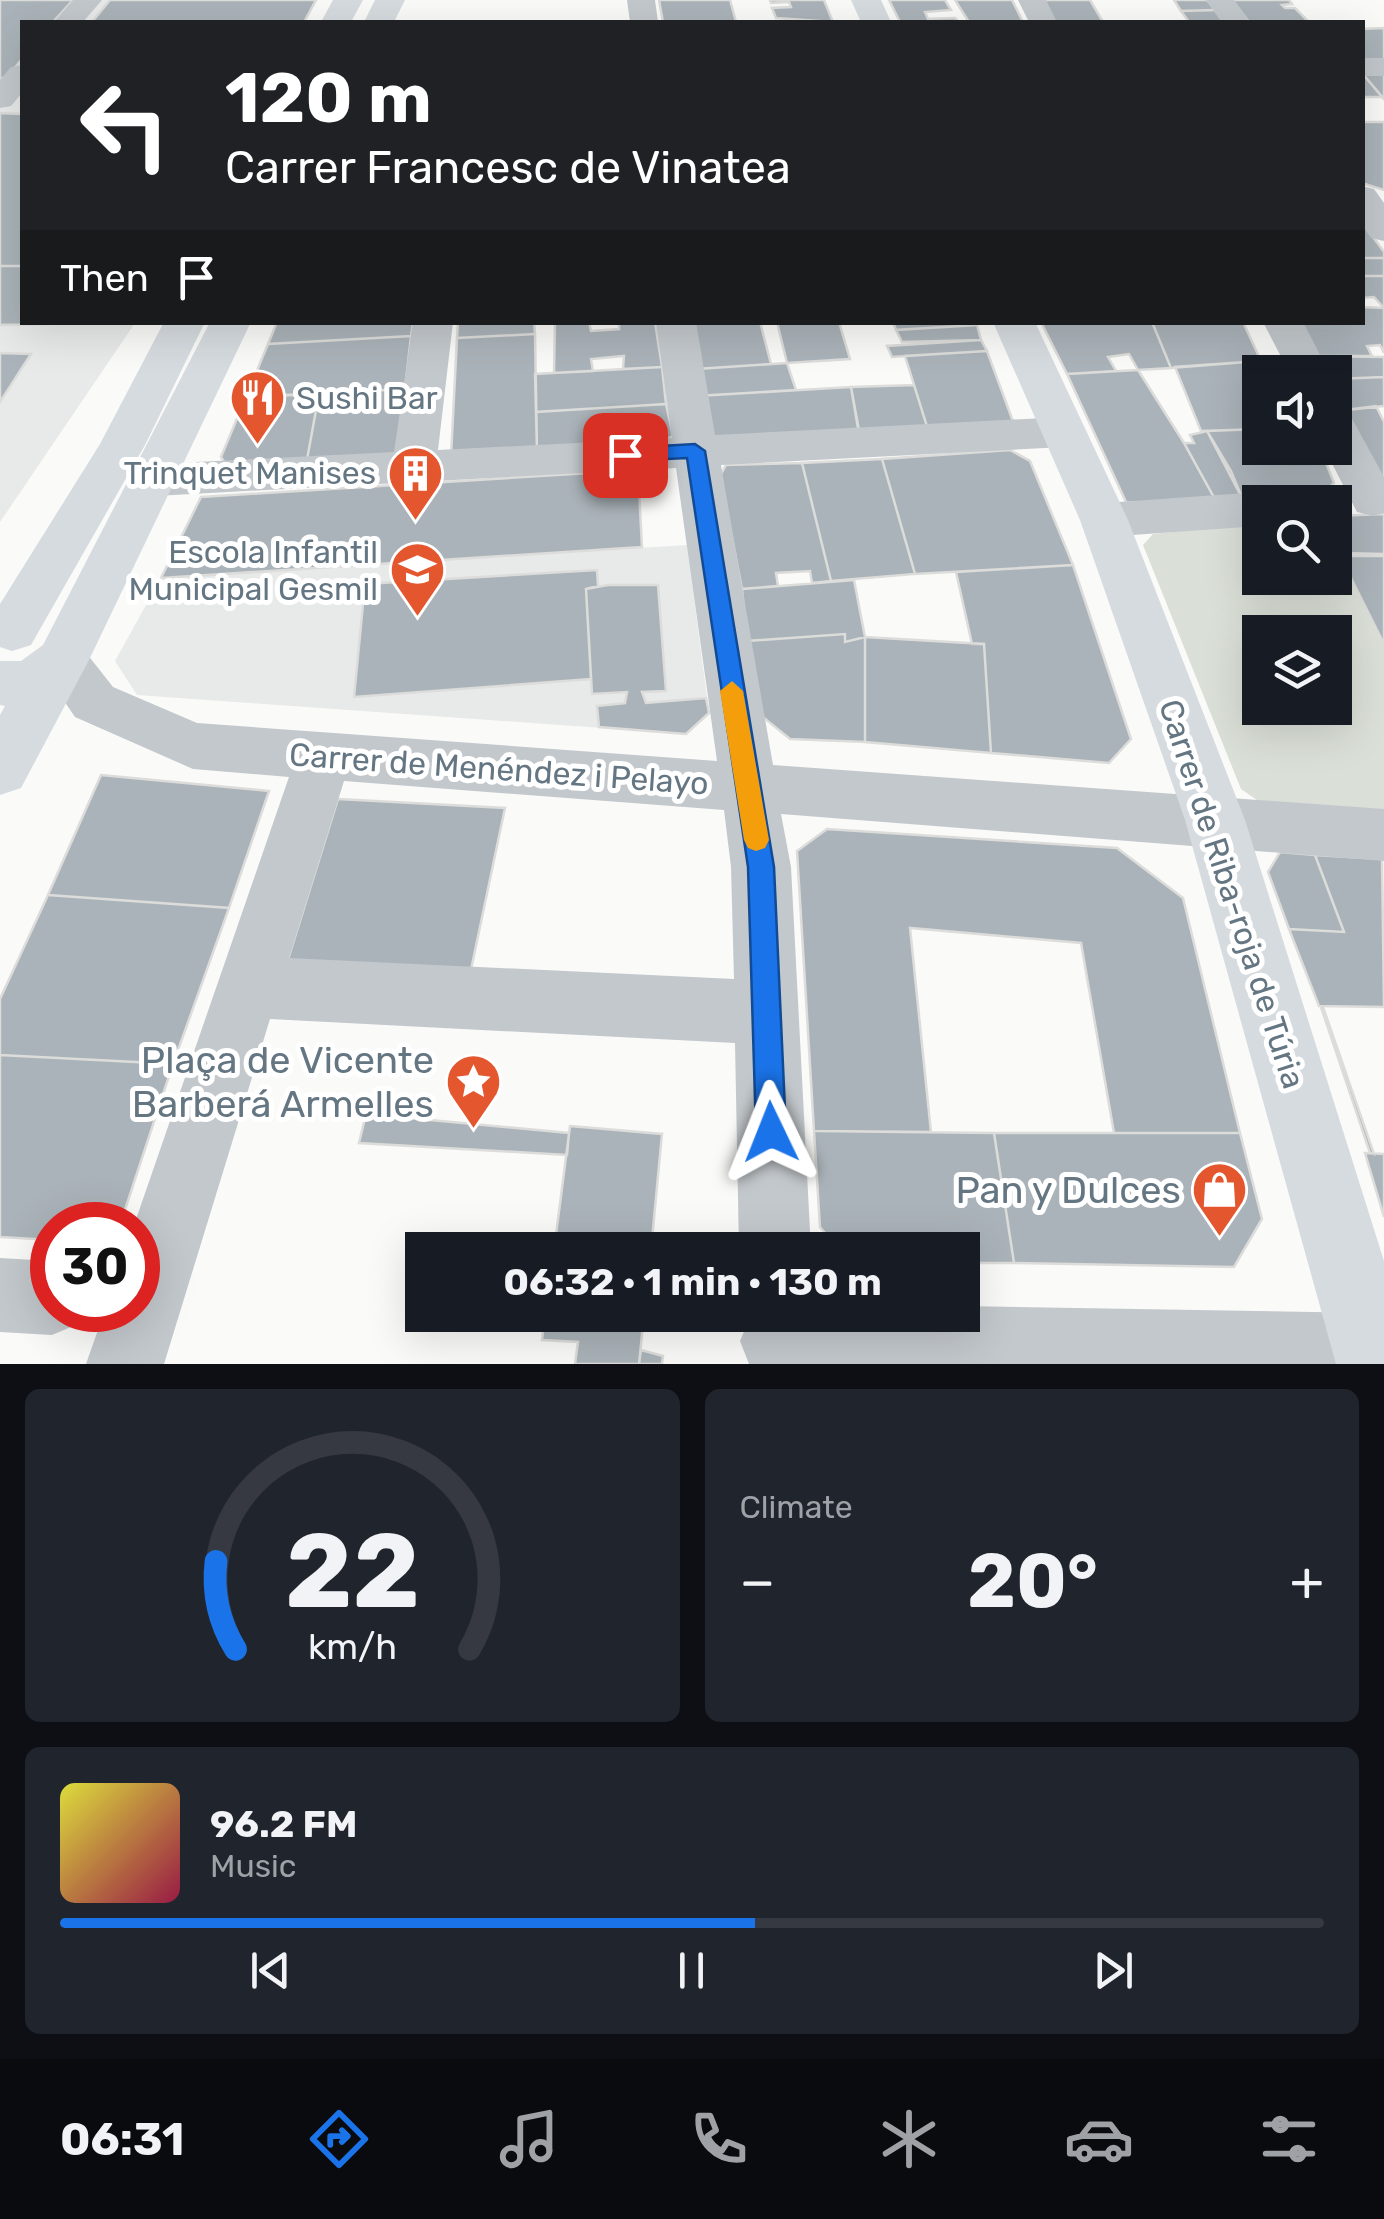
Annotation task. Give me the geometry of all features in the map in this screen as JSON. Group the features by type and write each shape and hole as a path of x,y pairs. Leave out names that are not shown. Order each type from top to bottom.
{"main road":[{"path":"0,770 25,650 183,325"},
{"path":"25,650 155,480 231,325"},
{"name":"Carrer de Riba-roja de Túria","path":"1015,325 1104,520 1215,820 1374,1358"}],"street":[{"path":"70,20 88,0"},
{"path":"0,101 20,76"},
{"path":"1365,199 1384,230"},
{"path":"414,467 433,325"},
{"path":"676,325 761,867 774,1232"},
{"path":"1285,325 1300,355"},
{"path":"155,480 1064,432"},
{"path":"1350,465 1364,501"},
{"path":"1104,520 1242,510"},
{"name":"Carrer de Menéndez i Pelayo","path":"25,650 94,702 193,746 1384,834"},
{"path":"160,1254 251,987 323,758"},
{"path":"251,987 766,1013"},
{"path":"0,1295 30,1297"},
{"path":"778,1340 1374,1358"}],"shaded area":[{"path":"0,0 316,0 305,20 20,20 20,325 134,325 0,522"},
{"path":"1242,525 1242,595 1352,595 1352,577 1384,641 1384,815 1267,807 1241,789 1143,545 1153,534"},
{"name":"Escola Infantil Municipal Gesmil","path":"687,545 709,713 686,734 137,695 115,661 161,578"}],"building":[{"path":"0,0 73,0 55,20 20,20 20,61 8,76 0,79"},
{"path":"110,0 316,0 305,20 94,20"},
{"path":"659,0 730,0 735,20 663,20"},
{"path":"770,0 824,0 832,20 776,18 772,8 791,7 789,2"},
{"path":"889,0 945,0 951,10 925,12 928,19 957,20 899,20"},
{"path":"955,0 1012,0 1022,20 968,20"},
{"path":"1040,0 1090,0 1102,20 1049,20"},
{"path":"1174,0 1207,0 1215,10 1181,11"},
{"path":"1232,0 1289,0 1292,4 1282,5 1295,8 1307,20 1247,20"},
{"path":"1215,10 1222,20 1188,20 1181,11"},
{"path":"1384,28 1384,60 1365,60 1365,29"},
{"path":"1384,72 1384,99 1365,77 1365,73"},
{"path":"1365,77 1382,97 1365,97"},
{"path":"0,113 20,114 20,266 0,266"},
{"path":"1365,122 1384,122 1384,190 1365,184"},
{"path":"1365,226 1384,252 1384,258 1365,258"},
{"path":"1365,258 1384,258 1384,276 1365,276"},
{"path":"0,266 20,266 20,325 0,325"},
{"path":"1365,276 1384,276 1384,308 1374,297 1365,298"},
{"path":"1365,307 1384,308 1384,353 1380,345 1367,346 1372,356 1308,355 1293,325 1365,325"},
{"path":"276,325 413,325 411,336 268,344"},
{"path":"458,325 534,325 535,334 457,338"},
{"path":"555,325 590,325 591,331 619,329 619,325 655,325 662,367 623,369 624,356 591,359 593,371 554,373"},
{"path":"685,325 761,325 771,364 697,369"},
{"path":"778,325 840,325 850,359 787,363"},
{"path":"894,325 977,325 896,330"},
{"path":"977,325 981,340 902,342 896,330"},
{"path":"1042,325 1153,325 1171,368 1138,370 1129,354 1108,357 1116,371 1067,374"},
{"path":"1153,325 1244,325 1258,355 1242,355 1242,362 1171,368"},
{"path":"535,334 537,451 451,456 457,338"},
{"path":"411,336 405,389 246,397 268,344"},
{"path":"981,340 987,351 892,357 887,346"},
{"path":"987,351 1014,424 929,433 905,356"},
{"path":"0,353 31,354 0,402"},
{"path":"1352,357 1384,357 1384,377 1352,378"},
{"path":"1242,362 1242,430 1201,431 1175,367"},
{"path":"787,363 796,390 697,396 697,369"},
{"path":"662,367 666,404 536,412 535,374"},
{"path":"1138,370 1217,503 1126,502 1067,374"},
{"path":"1384,377 1384,406 1352,409 1352,378"},
{"path":"914,385 929,433 860,436 851,387"},
{"path":"851,387 859,434 720,444 703,432 697,396"},
{"path":"405,389 398,457 306,465 319,394"},
{"path":"319,394 306,465 228,468 221,457 246,397"},
{"path":"666,404 673,436 653,446 537,451 536,412"},
{"path":"1376,406 1384,422 1384,489 1352,436 1352,409"},
{"path":"1242,430 1242,465 1327,465 1334,483 1242,485 1242,498 1207,431"},
{"path":"1207,431 1231,471 1242,500 1217,503 1184,443 1194,443 1190,435"},
{"path":"1010,450 1030,461 1073,565 915,574 882,459"},
{"path":"882,459 915,574 831,581 802,463"},
{"path":"802,463 831,581 812,583 810,571 776,573 778,586 742,589 720,476 726,465"},
{"name":"Trinquet Manises","path":"638,470 642,547 161,578 201,497"},
{"path":"1384,514 1384,554 1352,553 1352,515"},
{"path":"1352,556 1384,556 1384,644 1352,580"},
{"path":"1073,565 1131,739 1109,763 991,753 984,644 972,644 956,572"},
{"path":"597,570 598,586 586,589 591,679 354,697 365,584"},
{"path":"854,580 865,637 845,642 845,634 747,641 742,589"},
{"path":"658,585 666,691 642,692 646,703 706,698 709,713 686,734 599,727 597,706 625,703 627,692 592,694 586,589"},
{"path":"845,634 845,642 865,637 865,742 790,739 758,713 747,641"},
{"path":"865,637 984,644 991,753 865,742"},
{"path":"101,775 269,791 229,908 48,895"},
{"path":"338,799 505,808 468,984 286,966"},
{"path":"827,829 1117,848 1183,898 1240,1133 1114,1133 1081,943 910,928 931,1132 814,1131 797,851"},
{"path":"1280,852 1315,855 1344,932 1289,929 1268,872"},
{"path":"1315,855 1382,859 1384,1007 1319,1006 1289,929 1344,932"},
{"path":"48,895 229,908 173,1064 0,1055 0,999"},
{"path":"1323,1007 1374,1154 1370,1153"},
{"path":"0,1055 173,1064 128,1202 30,1202 30,1239 0,1237"},
{"path":"366,1114 569,1133 567,1155 359,1143"},
{"path":"570,1126 662,1134 653,1232 556,1232"},
{"path":"814,1131 994,1133 1014,1263 980,1263 980,1232 824,1232 820,1227"},
{"path":"994,1133 1240,1133 1262,1219 1234,1267 1014,1263"},
{"path":"1365,1153 1384,1154 1384,1217"},
{"path":"543,1332 642,1332 639,1364 575,1364 578,1342 542,1340"},
{"path":"641,1350 663,1356 662,1364 639,1364"}],"slow traffic":[{"path":"732,691 756,840"}],"place":[{"name":"Sushi Bar","path":"257,447"},
{"name":"Trinquet Manises","path":"415,522"},
{"name":"Escola Infantil Municipal Gesmil","path":"417,619"},
{"name":"Plaça de Vicente Barberá Armelles","path":"473,1131"},
{"name":"Pan y Dulces","path":"1220,1239"}],"route":[{"path":"625,455 695,451 761,867 771,1132"}]}
